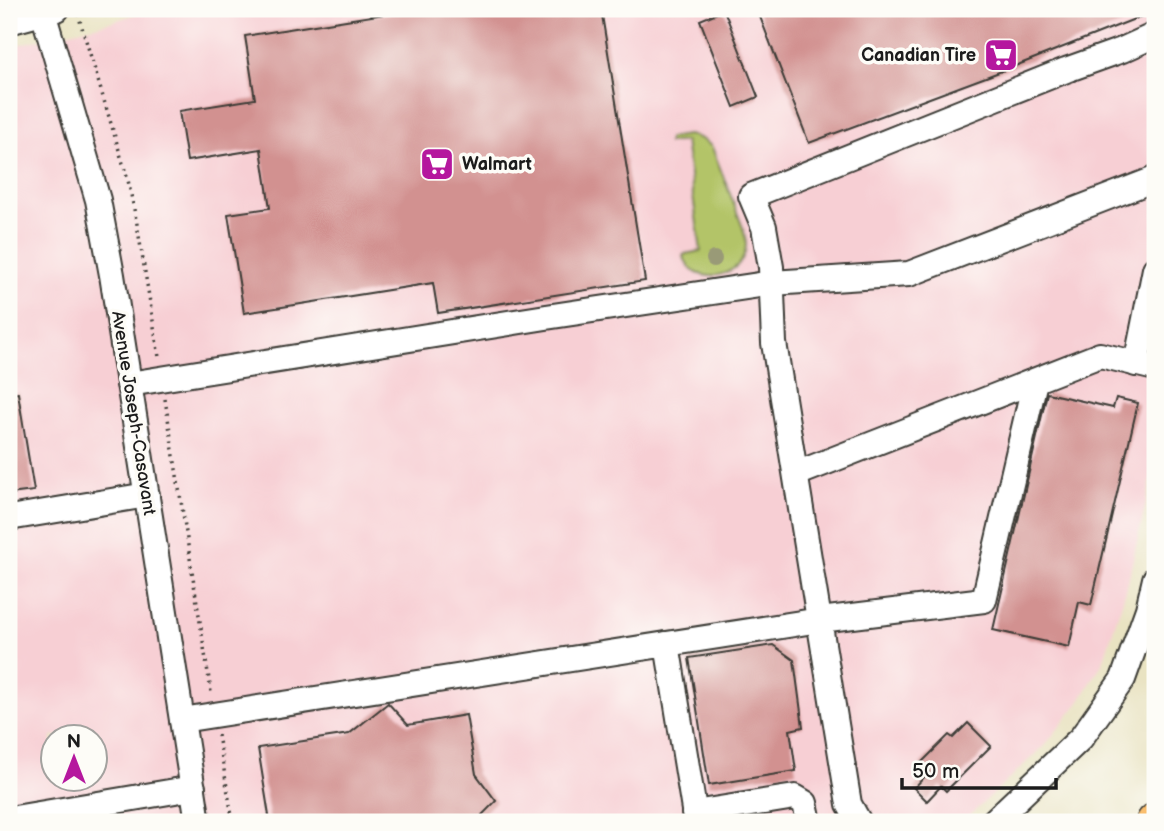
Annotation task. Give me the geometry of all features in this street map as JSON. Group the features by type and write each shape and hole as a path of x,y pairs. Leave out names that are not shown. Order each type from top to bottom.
{"street":[{"path":"9,22 48,10"},
{"name":"Avenue Joseph-Casavant","path":"48,10 98,200 112,275 198,822"},
{"path":"859,822 849,804 774,343 771,267 764,227 751,195 1155,35"},
{"path":"129,384 772,284 909,274 1155,179"},
{"path":"796,474 1100,355 1146,366 1155,269"},
{"path":"182,720 820,620 984,600 1035,381"},
{"path":"9,519 147,495"},
{"path":"993,822 1081,738 1123,679 1148,609 1155,579"},
{"path":"667,644 695,818 795,797 805,803 808,822"},
{"path":"9,818 193,788"}],"path":[{"path":"77,9 128,180 137,224 233,822"}],"shaded area":[{"path":"152,9 1155,9 1155,463 1126,590 1103,662 1080,701 1046,744 963,822 9,822 9,47"}],"green space":[{"path":"687,135 701,139 712,147 745,235 746,248 741,261 731,270 717,275 695,272 683,256 701,251 685,141 668,143 668,138"}],"building":[{"path":"416,9 601,9 645,281 438,313 433,283 244,313 228,214 270,208 261,149 187,161 179,111 255,99 245,36"},
{"path":"757,9 1155,9 1155,11 809,143"},
{"path":"724,10 758,97 734,107 700,20"},
{"path":"18,393 34,491 9,494 9,394"},
{"path":"1047,393 1113,408 1116,398 1138,403 1091,605 1079,602 1069,647 993,630"},
{"path":"773,645 794,660 803,727 790,730 796,771 709,785 689,658"},
{"path":"388,703 408,725 466,715 476,774 496,801 482,815 483,822 270,822 258,748 349,734"},
{"path":"968,723 991,746 946,791 941,786 927,801 914,788 929,772 920,764 949,735 953,738"}],"place":[{"name":"Canadian Tire","path":"1001,55"},
{"name":"Walmart","path":"437,164"}]}
